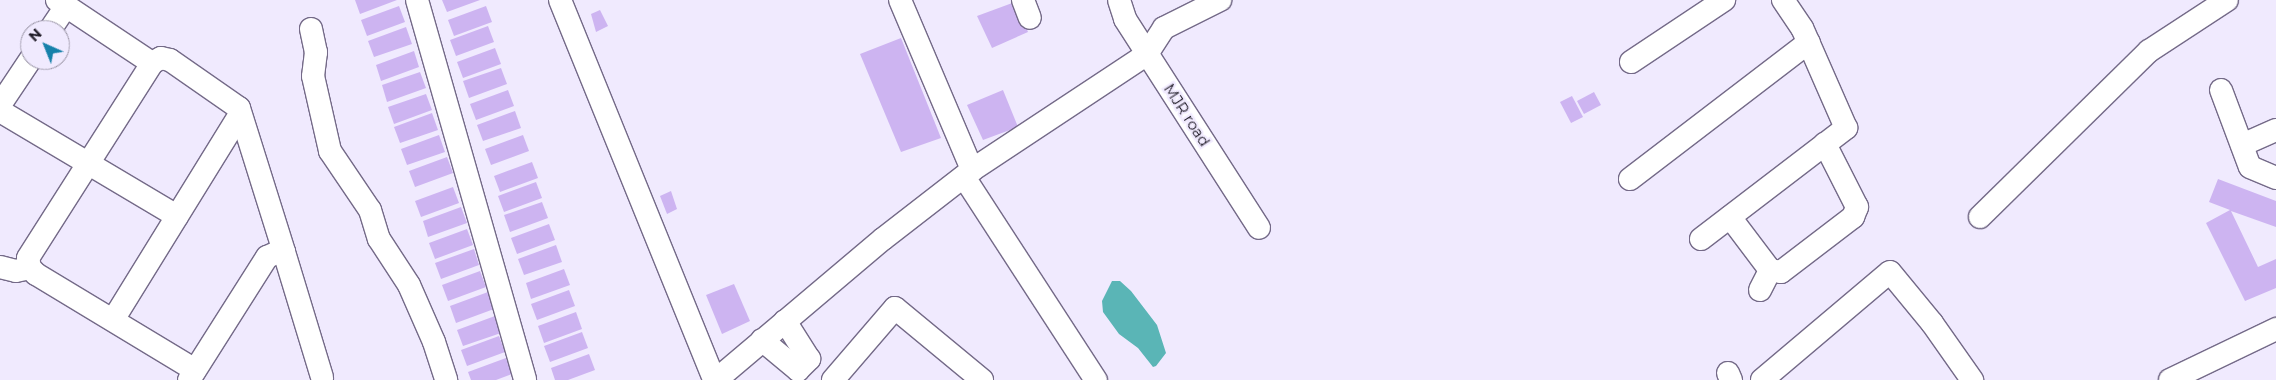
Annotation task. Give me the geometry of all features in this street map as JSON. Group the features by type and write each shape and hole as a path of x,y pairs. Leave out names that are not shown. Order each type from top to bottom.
{"street":[{"path":"417,0 525,380"},
{"path":"560,0 715,380 968,173 1147,54 1164,28 1220,0"},
{"path":"900,0 968,173 1096,380"},
{"name":"MJR road","path":"1118,0 1125,19 1259,228"},
{"path":"1632,62 1724,0"},
{"path":"1701,238 1846,128 1808,42 1783,0"},
{"path":"1980,217 2149,52 2228,0"},
{"path":"54,20 62,3 152,63"},
{"path":"311,28 316,52 313,76 330,151 370,210 379,239 409,286 434,342 446,380"},
{"path":"1630,178 1808,42"},
{"path":"30,268 28,258 152,63 161,58 170,60 231,100 240,114 284,252 317,379"},
{"path":"0,105 23,70"},
{"path":"2221,90 2250,167 2276,178"},
{"path":"0,111 178,216"},
{"path":"113,320 240,114"},
{"path":"2242,145 2276,130"},
{"path":"1730,216 1770,270 1782,272 1853,217 1857,206 1825,144"},
{"path":"0,267 16,271 30,268 113,320 192,375 267,257 284,252"},
{"path":"1760,290 1770,270"},
{"path":"1762,380 1890,272 1932,323 1972,380"},
{"path":"833,380 895,308 982,380"},
{"path":"762,340 798,370 809,359 785,321"},
{"path":"2175,379 2276,329"},
{"path":"804,364 822,380"}],"shaded area":[{"path":"1112,281 1120,281 1131,291 1157,325 1166,353 1156,366 1153,367 1138,348 1119,334 1103,312 1102,301"}],"building":[{"path":"355,0 397,0 360,14"},
{"path":"442,0 480,0 447,12"},
{"path":"1015,2 1028,32 992,48 977,16"},
{"path":"399,6 405,22 367,36 361,20"},
{"path":"486,6 492,22 454,36 448,20"},
{"path":"600,10 608,26 596,32 591,14"},
{"path":"488,26 494,42 456,56 450,40"},
{"path":"406,27 412,44 374,57 368,41"},
{"path":"901,38 941,138 901,152 860,54"},
{"path":"495,48 501,64 463,78 457,62"},
{"path":"414,51 419,67 381,81 376,65"},
{"path":"501,68 507,84 469,98 463,81"},
{"path":"420,72 426,88 387,102 382,85"},
{"path":"508,90 514,106 476,120 470,104"},
{"path":"1003,90 1018,127 983,140 967,105"},
{"path":"1594,92 1601,105 1584,114 1577,101"},
{"path":"426,94 432,110 394,124 388,107"},
{"path":"1572,96 1583,117 1571,123 1560,102"},
{"path":"515,111 521,128 483,141 477,125"},
{"path":"432,113 438,130 400,143 394,127"},
{"path":"439,135 445,152 407,165 401,149"},
{"path":"523,135 529,151 491,165 485,149"},
{"path":"447,157 453,173 415,187 409,171"},
{"path":"532,162 538,178 500,192 494,176"},
{"path":"2218,179 2276,201 2276,227 2231,211 2258,267 2276,259 2276,288 2245,301 2206,223 2230,210 2209,202"},
{"path":"536,182 542,198 504,212 498,196"},
{"path":"453,187 459,203 421,217 415,201"},
{"path":"671,191 677,209 667,214 660,196"},
{"path":"542,202 548,218 510,232 504,215"},
{"path":"461,207 467,223 428,237 423,221"},
{"path":"549,224 555,240 517,254 511,238"},
{"path":"467,229 473,245 435,259 429,243"},
{"path":"556,245 562,262 524,275 518,259"},
{"path":"474,249 479,265 441,279 435,263"},
{"path":"564,269 570,285 531,299 526,283"},
{"path":"480,271 486,287 448,301 442,285"},
{"path":"734,284 750,321 722,334 706,295"},
{"path":"569,290 575,306 537,320 531,304"},
{"path":"488,292 494,309 456,323 450,306"},
{"path":"576,312 582,329 544,343 538,326"},
{"path":"495,316 501,333 463,346 457,330"},
{"path":"582,332 588,348 550,362 544,346"},
{"path":"499,336 505,352 467,366 461,350"},
{"path":"589,354 595,370 568,380 555,380 551,368"},
{"path":"506,358 512,374 496,380 471,380 468,372"}]}
